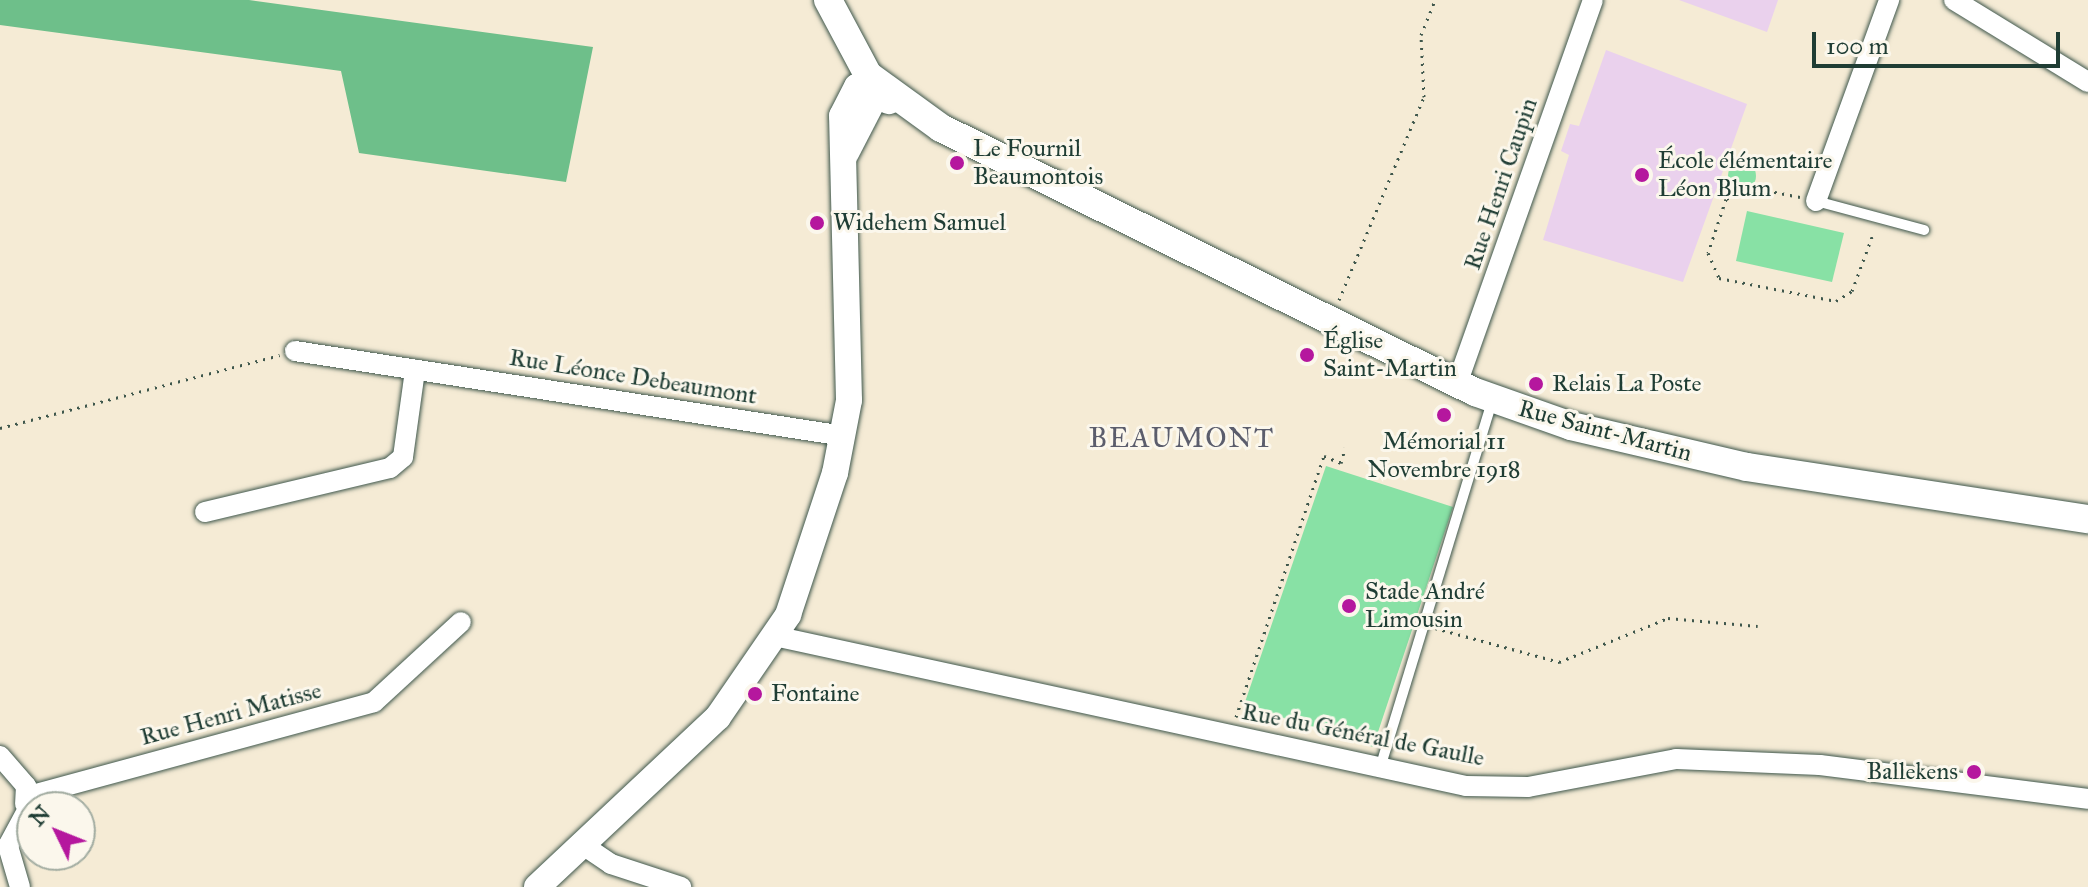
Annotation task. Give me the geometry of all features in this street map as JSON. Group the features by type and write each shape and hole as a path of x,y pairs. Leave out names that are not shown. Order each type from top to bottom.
{"main road":[{"path":"819,0 872,86"},
{"path":"828,0 872,86"},
{"name":"Rue Saint-Martin","path":"872,86 941,128 1457,384 1493,399 1622,439 1779,474 2088,519"}],"street":[{"name":"Rue Henri Caupin","path":"1457,384 1593,0"},
{"path":"1816,201 1889,0"},
{"path":"1954,0 2088,82"},
{"path":"537,887 580,843 718,717 779,637 844,436 849,400 842,116 872,86"},
{"name":"Rue Léonce Debeaumont","path":"295,351 844,436"},
{"path":"205,512 390,468 403,457 415,370"},
{"name":"Rue Henri Matisse","path":"47,791 374,702 461,622"},
{"name":"Rue du Général de Gaulle","path":"779,637 1379,770 1466,786 1528,787 1663,761 1730,761 2088,799"},
{"path":"0,756 22,778 24,791"},
{"path":"16,825 11,837 16,865"},
{"path":"580,843 611,864 681,887"}],"lane":[{"path":"1816,201 1924,230"},
{"path":"1379,770 1493,399"}],"path":[{"path":"1329,320 1405,156 1424,97 1421,35 1435,0"},
{"path":"1816,201 1734,190 1711,236 1711,267 1719,278 1836,301 1852,291 1872,237"},
{"path":"0,428 295,351"},
{"path":"1230,736 1324,456 1341,463 1345,448"},
{"path":"1423,625 1559,662 1668,618 1758,626"}],"shaded area":[{"path":"1679,0 1778,0 1767,32"},
{"name":"École élémentaire Léon Blum","path":"1606,50 1747,104 1683,282 1543,240 1569,155 1561,151 1570,124 1579,126"}],"green space":[{"path":"0,0 249,0 593,47 566,182 359,153 341,71 0,25"},
{"path":"1742,162 1752,166 1756,176 1752,186 1742,190 1732,186 1728,176 1732,166"},
{"path":"1747,211 1844,233 1832,282 1736,261"},
{"name":"Stade André Limousin","path":"1326,466 1453,507 1373,747 1244,705"}],"place":[{"name":"Le Fournil Beaumontois","path":"957,163"},
{"name":"École élémentaire Léon Blum","path":"1642,175"},
{"name":"Widehem Samuel","path":"817,223"},
{"name":"Église Saint-Martin","path":"1307,355"},
{"name":"Relais La Poste","path":"1536,384"},
{"name":"Mémorial 11 Novembre 1918","path":"1444,415"},
{"name":"Stade André Limousin","path":"1349,606"},
{"name":"Fontaine","path":"755,694"},
{"name":"Ballekens","path":"1974,772"}],"district":[{"name":"BEAUMONT","path":"1182,438"}]}
